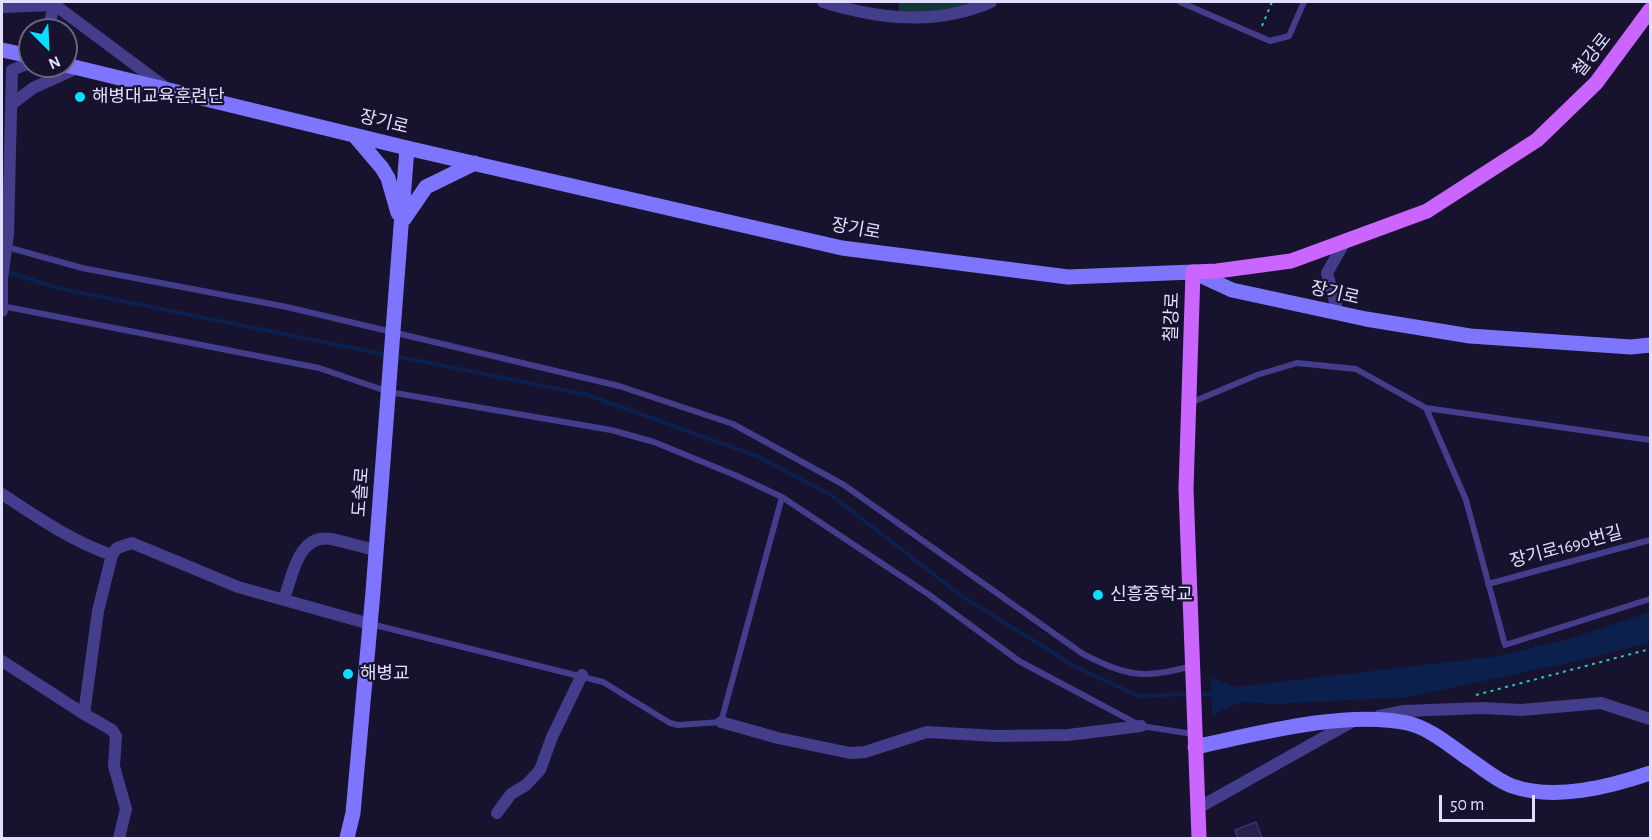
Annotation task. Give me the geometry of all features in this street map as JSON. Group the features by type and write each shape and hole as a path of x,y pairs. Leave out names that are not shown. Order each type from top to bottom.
{"main road":[{"name":"철강로","path":"1199,838 1186,489 1193,272 1217,272 1291,261 1427,211 1537,140 1596,83 1650,10"},
{"path":"2,50 18,53"},
{"name":"장기로","path":"78,68 407,148 842,248 1068,277 1193,272 1232,290 1338,313 1470,336 1631,346 1650,345"},
{"path":"354,135 388,178 401,225"},
{"name":"도솔로","path":"347,838 353,813 370,624 407,148"},
{"path":"401,225 418,195 426,187 476,163"},
{"path":"1194,734 1354,721 1400,722 1425,729 1502,781 1531,790 1585,789 1650,773"}],"street":[{"path":"823,2 885,18 951,14 971,10 991,2"},
{"path":"51,18 55,3"},
{"path":"2,6 55,3 168,90"},
{"path":"2,308 12,70 18,68"},
{"path":"12,104 33,87 49,78"},
{"path":"1338,313 1327,273 1345,241"},
{"path":"2,494 64,534 86,546 112,555"},
{"path":"284,600 303,549 312,542 331,539 376,550"},
{"path":"84,714 98,611 112,555 123,544 139,544 216,579 370,624"},
{"path":"2,661 84,714 112,729 116,736 114,766 126,809 119,838"},
{"path":"497,813 512,794 526,785 540,770 552,737 582,675"},
{"path":"1198,808 1354,721 1404,711 1482,708 1521,710 1601,703 1650,719"},
{"path":"721,722 777,738 850,753 865,752 927,732 1068,735 1141,726"}],"lane":[{"path":"1180,2 1270,42 1289,36 1304,2"},
{"path":"6,246 82,268 188,286 393,337 619,386 733,424 844,485 1083,654 1126,673 1142,675 1192,669"},
{"path":"2,308 319,368 389,386 611,430 654,442 782,497 928,594 1019,661 1141,726 1194,734"},
{"path":"1189,404 1257,375 1297,363 1356,369 1426,408 1650,440"},
{"path":"1426,408 1466,500 1505,645 1650,599"},
{"path":"370,624 582,675 603,682 670,723 678,725 721,722 782,497"},
{"name":"장기로1690번길","path":"1488,584 1650,540"}],"path":[{"path":"1258,36 1272,2"},
{"path":"1475,695 1650,649"}],"green space":[{"path":"899,2 982,2 968,7 907,15 899,11"}],"water":[{"path":"1650,612 1650,642 1604,655 1409,697 1275,704 1241,702 1212,715 1211,677 1236,687 1492,657 1566,640"}],"building":[{"path":"1256,822 1262,838 1238,838 1235,830"}],"waterway":[{"path":"5,271 58,288 387,355"},
{"path":"395,356 588,395 759,457 831,495 963,597 1076,667 1138,696 1190,694"},
{"path":"1197,694 1214,694"}],"place":[{"name":"해병대교육훈련단","path":"80,97"},
{"name":"신흥중학교","path":"1098,595"},
{"name":"해병교","path":"348,674"}]}
